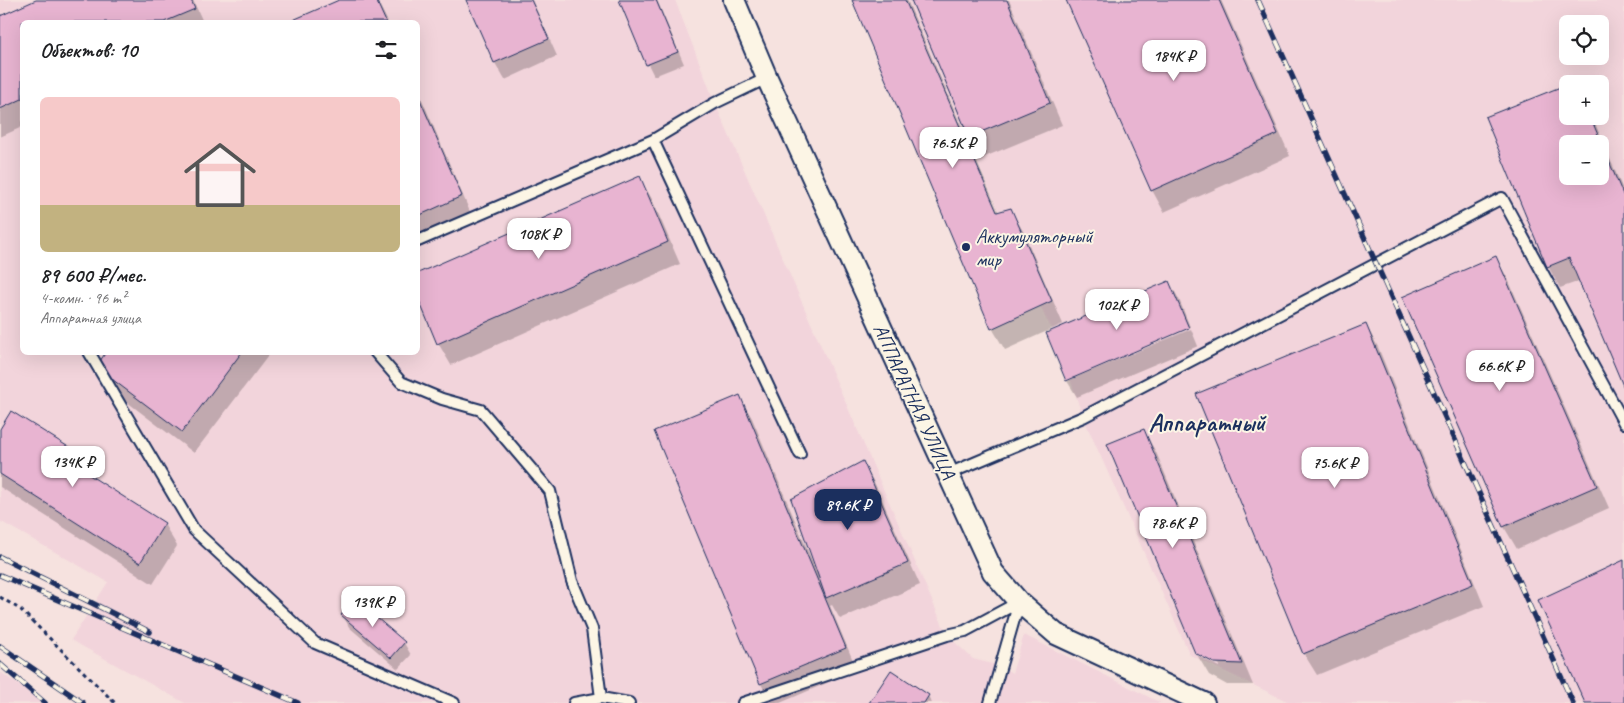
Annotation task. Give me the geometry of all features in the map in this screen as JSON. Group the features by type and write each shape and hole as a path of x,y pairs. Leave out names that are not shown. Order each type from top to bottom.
{"street":[{"name":"АППАРАТНАЯ УЛИЦА","path":"734,0 767,78 993,572 1019,602 1056,634 1204,703"}],"lane":[{"path":"420,240 653,140 715,103 767,78"},
{"path":"653,140 800,454"},
{"path":"948,474 1083,417 1502,198 1624,422"},
{"path":"91,355 194,530 315,643 454,703"},
{"path":"378,355 400,382 442,399 481,410 550,491 572,581 592,629 601,698"},
{"path":"743,703 937,638 965,631 1019,602"},
{"path":"990,703 1019,602"},
{"path":"574,703 601,698 629,703"}],"path":[{"path":"0,598 21,610 115,703"}],"shaded area":[{"path":"0,0 675,0 715,103 947,635 973,659 1001,666 1012,673 1024,635 1161,703 185,703 71,640 108,582 0,521"},
{"path":"906,0 1624,0 1624,703 1291,703 1190,655 1083,417 1054,332 1045,317"},
{"path":"0,672 32,694 46,703 0,703"}],"building":[{"path":"36,0 191,0 195,9 169,20 20,20 20,100 0,109 0,16"},
{"path":"339,0 376,0 385,20 293,20"},
{"path":"466,0 531,0 549,39 494,63"},
{"path":"619,0 656,0 678,52 646,65"},
{"path":"852,0 905,0 997,212 1011,208 1052,301 991,329"},
{"path":"911,0 1007,0 1050,103 969,137"},
{"path":"1066,0 1219,0 1278,134 1151,191"},
{"path":"1559,88 1559,125 1594,125 1598,135 1559,135 1559,185 1609,185 1609,161 1624,197 1624,388 1569,258 1547,267 1485,117"},
{"path":"420,100 462,196 420,215"},
{"path":"640,176 668,242 437,344 420,303 420,272"},
{"path":"1496,256 1597,486 1503,527 1402,297"},
{"path":"1169,281 1189,328 1066,381 1046,333"},
{"path":"1366,324 1473,584 1303,654 1196,394"},
{"path":"104,355 240,355 182,432 96,367"},
{"path":"740,395 846,648 760,684 654,431"},
{"path":"11,411 78,453 72,464 165,523 140,563 0,474 0,429"},
{"path":"1144,429 1242,664 1214,663 1195,653 1107,444"},
{"path":"863,461 908,563 826,598 791,499"},
{"path":"1624,560 1624,703 1585,703 1538,600"},
{"path":"355,599 405,642 391,658 341,615"},
{"path":"891,670 929,695 924,703 869,703"}],"railway":[{"path":"1258,0 1573,703"},
{"path":"0,557 150,632"},
{"path":"0,575 298,703"},
{"path":"0,646 83,703"},
{"path":"0,664 45,703"}],"place":[{"name":"Аккумуляторный мир","path":"966,247"}],"district":[{"name":"Аппаратный","path":"1207,422"}]}
